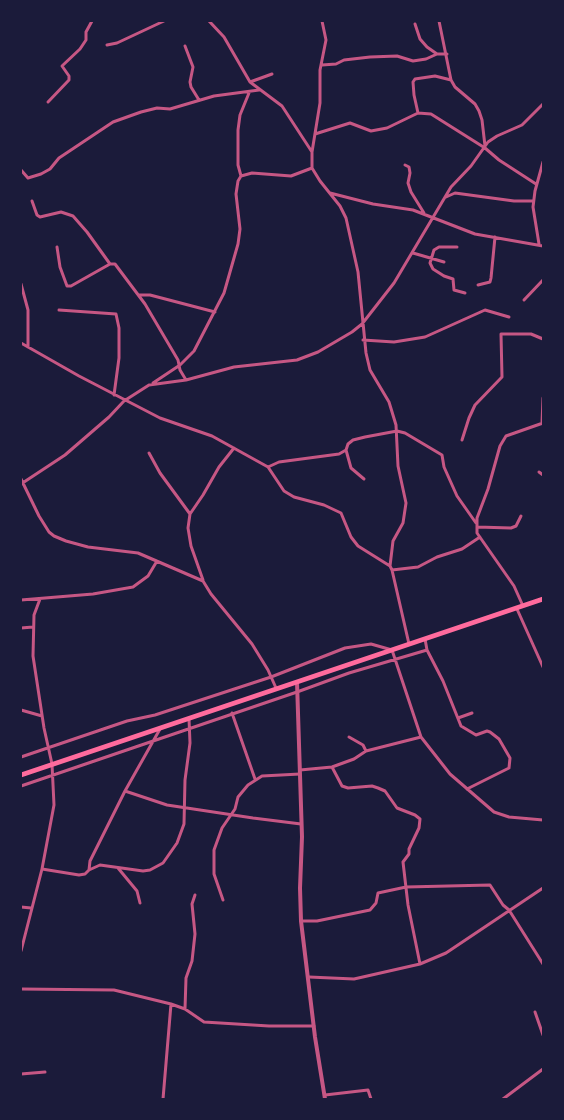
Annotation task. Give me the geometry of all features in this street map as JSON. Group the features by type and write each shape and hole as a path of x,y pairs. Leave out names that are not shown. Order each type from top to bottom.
{"highway":[{"path":"21,775 542,601"}],"street":[{"path":"48,102 69,80 62,66 80,49 92,21"},
{"path":"107,45 117,43 164,21"},
{"path":"209,21 224,38 250,82 282,106 312,152"},
{"path":"322,21 326,40 312,168 346,218 358,272 363,340 370,370 389,402 397,431 398,466 406,503 403,523 393,541 391,568 409,644"},
{"path":"439,21 451,80"},
{"path":"415,24 420,39 437,54"},
{"path":"185,46 193,67 191,87 200,100"},
{"path":"322,65 369,57 397,56 413,61 437,54 447,54"},
{"path":"250,82 272,74"},
{"path":"418,113 413,88 416,79 435,76 451,80 479,111 485,147"},
{"path":"21,170 28,178 41,174 50,169 59,158 117,120 150,109 170,109 214,96 259,90"},
{"path":"241,176 238,165 238,130 240,115 250,92"},
{"path":"149,385 186,380 234,367 302,359 330,346 362,324 388,292 451,187 492,138 522,125 543,104"},
{"path":"315,134 350,123 371,131 379,130 418,113 431,114 485,147 536,184"},
{"path":"330,193 373,204 413,210 475,234 541,245 533,201 543,162"},
{"path":"405,165 409,167 408,183 411,192 425,214"},
{"path":"203,580 138,553 88,547 66,542 54,536 39,516 22,482 65,455 124,401 180,365 194,351 227,284 238,244 240,229 236,194 241,176 252,173 291,176 312,168"},
{"path":"444,198 455,193 514,201 533,201"},
{"path":"32,201 40,217 61,212 73,216 110,264"},
{"path":"478,285 490,282 495,237"},
{"path":"57,247 60,267 67,286 71,286 110,264 115,264 139,295 180,365 186,380"},
{"path":"456,247 439,247 434,250 430,263 433,269 453,279 454,290 465,293"},
{"path":"412,253 444,262"},
{"path":"524,300 543,280"},
{"path":"21,284 28,310 28,347"},
{"path":"139,295 150,295 215,312"},
{"path":"59,310 116,314 119,328 119,358 114,395"},
{"path":"363,340 394,342 425,337 485,310 509,317"},
{"path":"462,440 476,405 502,377 501,334 531,334 543,339"},
{"path":"21,343 124,401 160,418 212,435 268,467 284,491 294,497 324,505 341,513 351,537 358,546 391,568 418,567 437,557 462,549 480,537"},
{"path":"476,525 496,458 506,436 542,423 543,398"},
{"path":"364,479 351,468 346,450 348,444 353,440 397,431 411,435 442,455 444,467 457,496 476,525 480,537 514,586 543,667"},
{"path":"234,448 219,467 190,514 191,546 203,580 211,594 252,644 276,688"},
{"path":"268,467 279,462 339,454 346,450"},
{"path":"149,453 160,473 190,514"},
{"path":"539,472 543,475"},
{"path":"476,525 511,528 516,526 520,516"},
{"path":"21,600 103,593 133,587 148,576 157,561"},
{"path":"21,951 42,869 54,805 52,764 34,670 32,645 36,608 40,599"},
{"path":"21,628 33,627"},
{"path":"425,639 426,650 443,681 461,726 476,735 487,731 499,739 510,758 509,768 467,789"},
{"path":"21,757 271,676 345,648 371,644 393,650 421,737 450,774 494,812 509,817 543,820"},
{"path":"21,786 349,673 426,650"},
{"path":"297,681 301,921 325,1097 368,1090 371,1099"},
{"path":"21,710 42,716"},
{"path":"232,713 255,779"},
{"path":"458,718 472,713"},
{"path":"42,869 79,875 100,865 143,871 163,863 177,843 184,824 190,727 188,718"},
{"path":"89,870 90,861 125,791 156,740 161,727"},
{"path":"349,736 363,745 366,751"},
{"path":"223,900 214,874 214,850 222,828 232,815 238,797 255,779 262,776 332,767 354,759 366,751 421,737"},
{"path":"332,767 342,786 378,788 384,791 397,808 420,819 409,854 403,861 420,964"},
{"path":"125,791 151,801 185,808 301,824"},
{"path":"116,867 137,891 140,903"},
{"path":"301,921 317,921 370,910 376,903 378,893 406,887 490,885 543,963"},
{"path":"309,977 354,979 420,964 446,953 543,888"},
{"path":"185,1009 186,978 192,961 195,934 192,904 195,895"},
{"path":"21,907 31,908"},
{"path":"21,989 114,990 171,1004 185,1009 204,1022 314,1026"},
{"path":"163,1099 171,1004"},
{"path":"535,1012 543,1035"},
{"path":"503,1099 543,1069"},
{"path":"21,1074 45,1072"}]}
